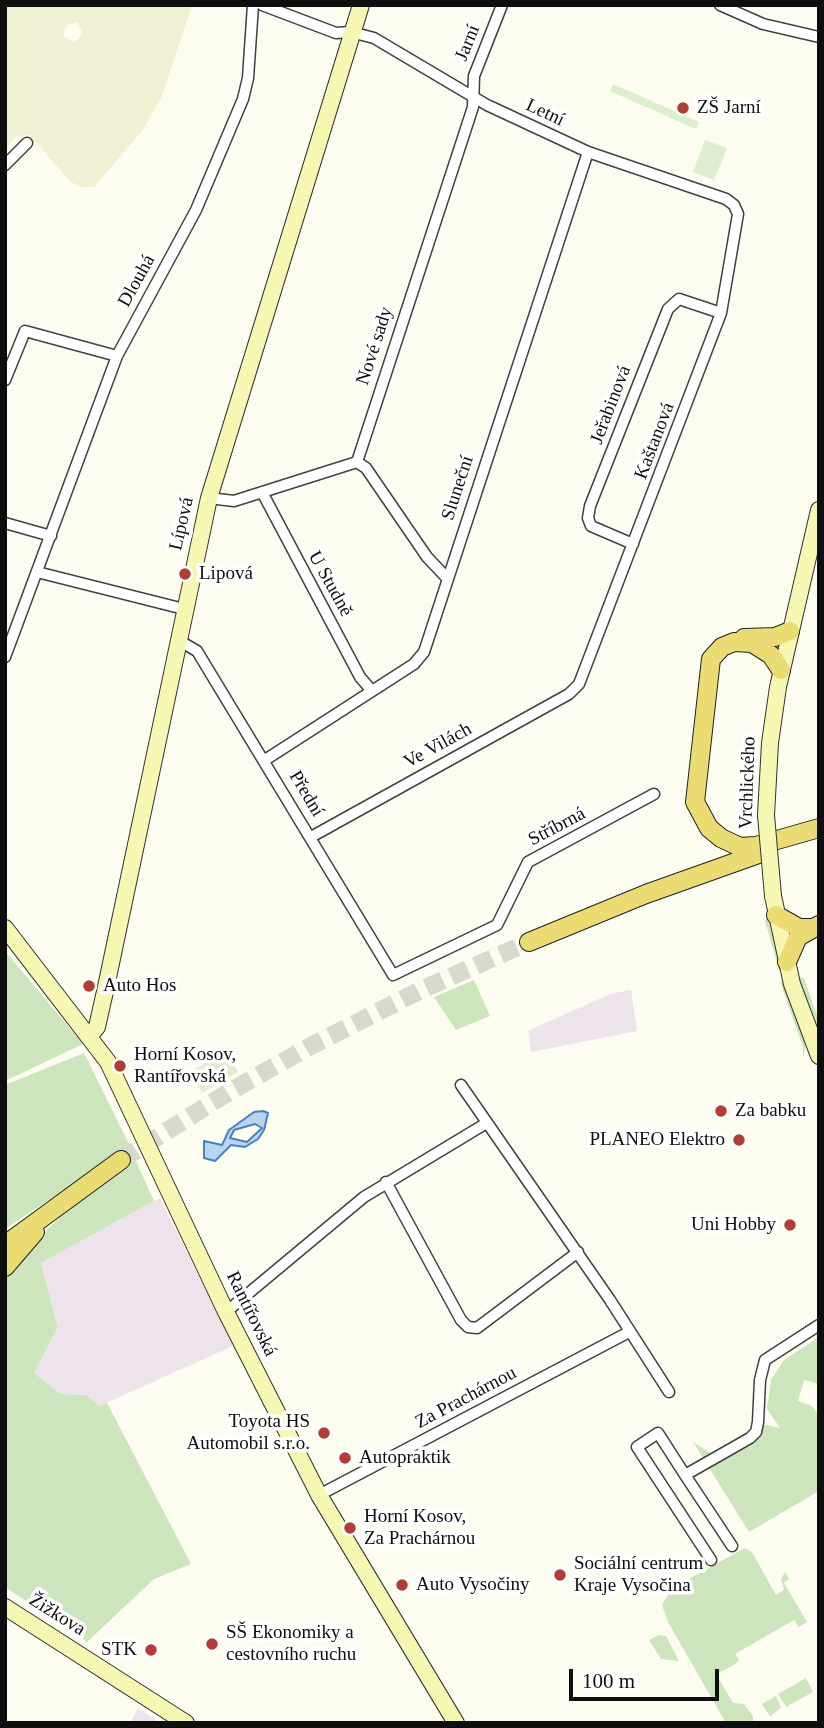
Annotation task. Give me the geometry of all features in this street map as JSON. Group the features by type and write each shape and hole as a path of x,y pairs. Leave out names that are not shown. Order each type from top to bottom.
{"main road":[{"path":"790,631 775,637 747,637 714,654 708,667 694,792 699,813 714,833 740,847 756,846 819,828"},
{"path":"734,642 760,647 781,670"},
{"path":"529,942 692,877 819,834"},
{"path":"776,915 799,928 816,927"},
{"path":"787,962 795,942 816,927"},
{"path":"5,1245 121,1160"},
{"path":"5,1267 32,1235 78,1190"}],"street":[{"name":"Dlouhá","path":"5,657 117,356 196,210 239,109 248,78 253,5"},
{"name":"Letní","path":"262,5 336,33 351,32 389,45 472,95 588,152 726,199 734,205"},
{"name":"Lípová","path":"90,1035 97,1027 109,974 209,498 361,5"},
{"name":"Jarní","path":"472,95 474,76 502,5"},
{"path":"720,5 763,24 819,37"},
{"name":"Nové sady","path":"357,461 473,107 472,95"},
{"path":"5,165 27,143"},
{"name":"Sluneční","path":"265,760 414,664 422,655 588,152"},
{"name":"Kaštanová","path":"579,684 720,313 738,214 734,205"},
{"name":"Jeřabinová","path":"633,544 591,526 588,518 590,506 668,309 679,299 720,313"},
{"path":"5,380 25,331 117,356"},
{"path":"209,498 234,500 357,461 366,468 427,557 446,577"},
{"name":"U Studně","path":"262,492 360,677 372,691"},
{"name":"Vrchlického","path":"819,510 781,670 770,743 766,815 776,915 806,1028 819,1056"},
{"path":"5,523 51,536"},
{"path":"37,572 184,609"},
{"name":"Přední","path":"178,640 197,651 312,837 393,975"},
{"name":"Ve Vilách","path":"312,837 569,694 579,684"},
{"name":"Stříbrná","path":"393,975 497,925 528,862 654,794"},
{"name":"Rantířovská","path":"5,928 90,1035 114,1074 226,1312 319,1495 456,1723"},
{"path":"461,1086 485,1124 578,1252 669,1392"},
{"path":"226,1312 386,1182 485,1124"},
{"path":"386,1182 461,1320 473,1329 578,1252"},
{"path":"685,1475 756,1433 761,1371 765,1360 819,1325"},
{"name":"Za Prachárnou","path":"319,1495 629,1332"},
{"path":"711,1560 637,1447 658,1433 732,1546"},
{"name":"Žižkova","path":"8,1609 186,1723"}],"shaded area":[{"path":"631,990 637,1031 531,1052 528,1031 610,994"},
{"path":"160,1198 233,1346 99,1406 87,1395 61,1394 34,1373 58,1327 41,1263"},
{"path":"138,1708 160,1723 130,1723"}],"green space":[{"path":"5,5 192,5 161,98 142,131 94,187 81,187 71,182 29,135 17,136 5,149","holes":["77,22 83,33 74,43 64,36 63,31 67,25"]},
{"path":"613,84 699,122 696,129 610,91"},
{"path":"705,140 727,148 714,180 693,172"},
{"path":"769,911 783,969 779,970 765,921"},
{"path":"5,951 83,1044 5,1081"},
{"path":"798,977 804,978 819,1021 819,1036"},
{"path":"474,980 490,1016 456,1030 434,997"},
{"path":"786,980 806,1043 803,1058 803,1047 780,982"},
{"path":"226,1051 238,1072 202,1093 190,1072"},
{"path":"84,1053 130,1146 5,1229 5,1085"},
{"path":"135,1159 154,1201 41,1263 58,1327 34,1373 61,1394 87,1395 99,1406 107,1403 191,1564 154,1579 87,1642 5,1587 5,1279 30,1247 79,1198"},
{"path":"819,1337 819,1384 804,1380 798,1401 812,1406 819,1416 819,1491 749,1532 693,1442 715,1456 731,1456 752,1445 763,1424 780,1428 767,1409 771,1380 784,1360"},
{"path":"745,1548 752,1552 776,1595 784,1590 781,1579 785,1572 789,1579 784,1583 807,1622 799,1627 794,1620 735,1654 739,1660 716,1674 733,1703 744,1704 753,1716 753,1723 726,1723 668,1622 662,1605 672,1588"},
{"path":"659,1635 666,1636 679,1661 661,1659 649,1640"},
{"path":"806,1678 813,1692 786,1707 778,1694"},
{"path":"776,1696 781,1708 770,1716 762,1704"}],"water":[{"path":"254,1112 268,1113 264,1130 258,1139 245,1147 231,1145 215,1161 204,1158 204,1141 222,1145 229,1130","holes":["255,1124 262,1128 247,1142 230,1138 234,1130"]}],"tunnel":[{"path":"121,1160 229,1092 307,1048 421,990 529,942"}],"place":[{"name":"ZŠ Jarní","path":"683,108"},
{"name":"Lipová","path":"185,574"},
{"name":"Auto Hos","path":"89,986"},
{"name":"Horní Kosov, Rantířovská","path":"120,1066"},
{"name":"Za babku","path":"721,1111"},
{"name":"PLANEO Elektro","path":"739,1140"},
{"name":"Uni Hobby","path":"790,1225"},
{"name":"Toyota HS Automobil s.r.o.","path":"324,1433"},
{"name":"Autopraktik","path":"345,1458"},
{"name":"Horní Kosov, Za Prachárnou","path":"350,1528"},
{"name":"Sociální centrum Kraje Vysočina","path":"560,1575"},
{"name":"Auto Vysočiny","path":"402,1585"},
{"name":"SŠ Ekonomiky a cestovního ruchu","path":"212,1644"},
{"name":"STK","path":"151,1650"}]}
